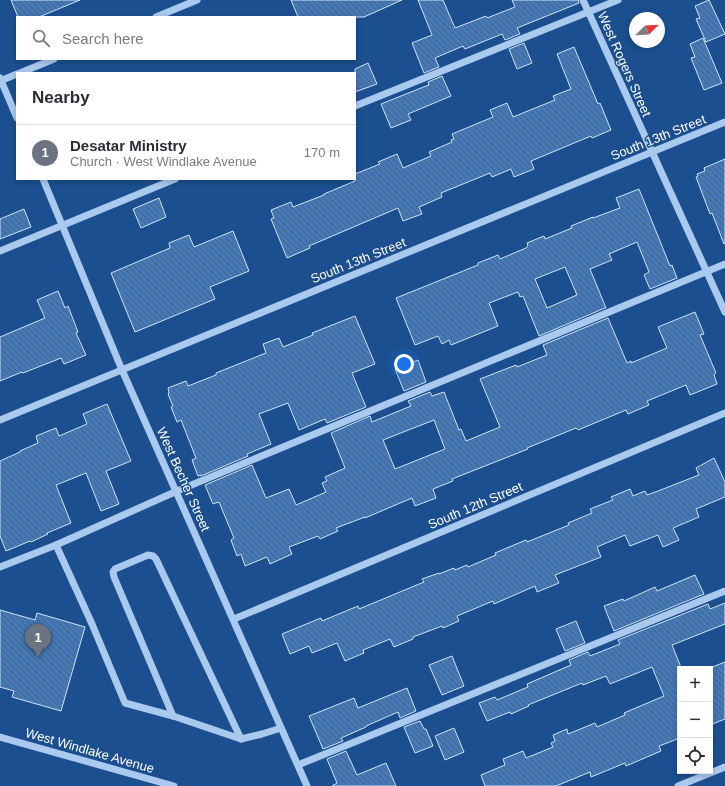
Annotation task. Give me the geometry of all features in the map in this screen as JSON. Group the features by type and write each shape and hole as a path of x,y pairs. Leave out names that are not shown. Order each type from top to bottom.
{"street":[{"path":"158,16 182,3 197,0"},
{"name":"West Rogers Street","path":"583,0 725,312"},
{"path":"356,106 618,0"},
{"path":"22,72 52,60"},
{"path":"16,74 0,80 16,116"},
{"name":"South 13th Street","path":"0,420 725,122"},
{"name":"West Becher Street","path":"43,180 63,224 122,370 307,786"},
{"path":"0,251 173,180"},
{"path":"0,567 177,491 725,264"},
{"name":"South 12th Street","path":"234,619 725,413"},
{"path":"56,544 125,703 174,716 241,739 282,728"},
{"path":"174,716 114,577 115,569 148,555 153,556 156,560 241,739"},
{"path":"298,765 725,591"},
{"name":"West Windlake Avenue","path":"0,737 174,786"},
{"path":"678,786 725,767"}],"building":[{"path":"11,0 80,0 41,16 18,16"},
{"path":"291,0 402,0 364,17 298,16"},
{"path":"418,0 443,0 455,28 515,7 512,0 578,0 579,3 517,28 520,34 505,40 502,34 465,49 463,46 435,58 439,67 424,73 412,43 432,35"},
{"path":"709,0 725,34 706,42 696,19 700,18 695,6"},
{"path":"703,38 722,83 704,90 691,58 695,57 690,44"},
{"path":"524,43 532,63 517,69 509,49"},
{"path":"574,47 598,104 600,103 611,130 592,138 591,136 531,161 534,169 514,177 511,169 492,177 490,173 441,193 442,197 419,207 422,214 403,221 398,208 309,246 310,248 287,258 271,219 274,218 271,210 291,202 293,207 324,195 355,181 356,174 380,164 378,162 397,154 403,168 431,156 429,152 452,142 451,140 454,139 452,134 493,117 490,110 507,103 513,117 555,100 553,96 571,89 557,54"},
{"path":"368,63 377,84 356,92 355,69"},
{"path":"442,76 451,96 408,114 411,120 391,128 381,104 429,85 428,82"},
{"path":"725,159 724,244 712,213 710,214 696,177 698,176 697,174 705,171 704,168"},
{"path":"639,189 670,266 672,265 677,278 650,289 644,275 649,272 637,242 609,254 612,260 590,269 606,308 539,336 523,296 520,297 518,292 489,303 498,326 451,345 449,340 442,344 438,336 415,345 396,298 478,265 478,263 498,255 500,259 526,248 528,246 527,243 544,236 545,239 572,228 571,226 620,208 616,198","holes":["565,267 577,295 547,308 535,279"]},
{"path":"159,198 166,217 141,228 133,209"},
{"path":"24,209 31,227 0,239 0,219"},
{"path":"233,231 249,271 210,287 215,299 135,332 111,273 170,248 169,243 189,235 194,247"},
{"path":"58,291 65,308 68,306 78,332 76,333 86,355 64,364 61,358 0,381 0,337 45,318 37,300"},
{"path":"695,312 704,334 700,335 716,373 714,375 717,384 690,395 686,385 647,401 649,405 628,414 626,410 578,430 576,428 452,479 453,481 433,489 436,498 415,506 412,498 365,518 336,528 338,531 320,539 318,536 289,547 292,554 270,564 267,557 245,566 241,554 237,556 231,540 234,538 219,502 213,504 205,485 252,465 266,498 289,489 296,505 326,492 322,483 327,481 325,477 345,468 331,433 370,416 372,422 411,406 408,401 430,392 432,396 444,392 459,430 461,429 466,441 500,427 480,379 547,355 543,345 608,318 627,363 631,361 631,363 667,348 658,327","holes":["434,420 445,449 395,469 383,440"]},
{"path":"355,316 375,364 352,373 366,407 327,423 325,419 299,430 288,403 259,414 271,444 247,454 248,456 198,476 192,460 196,458 181,420 177,422 171,407 173,406 168,394 168,388 186,381 188,386 266,353 263,344 279,338 283,347 313,335 312,333"},
{"path":"418,360 426,382 404,391 395,369"},
{"path":"107,404 131,461 106,471 119,504 101,511 86,473 56,485 71,523 47,533 48,534 31,542 30,541 6,551 0,536 0,461 38,443 36,436 56,428 59,436 87,424 83,414"},
{"path":"714,458 725,482 725,497 696,509 699,517 673,528 679,540 663,547 658,535 630,546 625,535 597,547 601,557 555,575 559,583 537,592 535,586 494,604 493,601 457,616 459,621 443,628 442,626 413,637 413,639 394,647 390,639 363,650 364,653 345,661 337,643 312,653 309,646 290,654 282,634 321,618 322,621 358,606 359,609 424,582 422,579 454,568 455,570 467,565 468,567 496,555 495,553 526,540 527,542 569,525 568,523 592,513 590,509 613,500 611,497 630,489 633,496 645,491 647,495 699,475 696,468"},
{"path":"695,575 704,594 614,631 604,606 623,599 624,601 655,587 657,591"},
{"path":"725,603 725,624 672,645 680,665 677,666 677,739 659,746 661,751 626,766 625,763 591,777 590,772 556,786 485,786 481,775 505,765 503,759 523,751 526,758 553,747 551,743 555,741 553,735 567,729 568,734 595,723 597,727 625,715 624,713 664,696 652,667 610,684 606,676 583,685 582,683 528,705 529,706 511,714 510,712 487,721 479,703 495,697 497,700 528,687 527,684 571,665 569,660 588,652 590,656 620,644 618,640 708,604 710,609"},
{"path":"0,610 35,620 37,613 85,627 61,711 12,697 14,691 0,687"},
{"path":"576,621 585,643 565,651 556,629"},
{"path":"452,656 464,686 442,695 429,665"},
{"path":"725,662 725,719 713,724 713,702 713,667"},
{"path":"407,688 416,711 400,718 398,712 341,738 343,741 323,749 309,716 354,698 358,708"},
{"path":"420,721 424,729 426,729 433,746 415,753 404,727"},
{"path":"454,728 464,752 445,760 435,736"},
{"path":"346,751 357,775 386,763 396,786 332,786 337,783 327,759"}],"place":[{"name":"Desatar Ministry","path":"38,657"}]}
